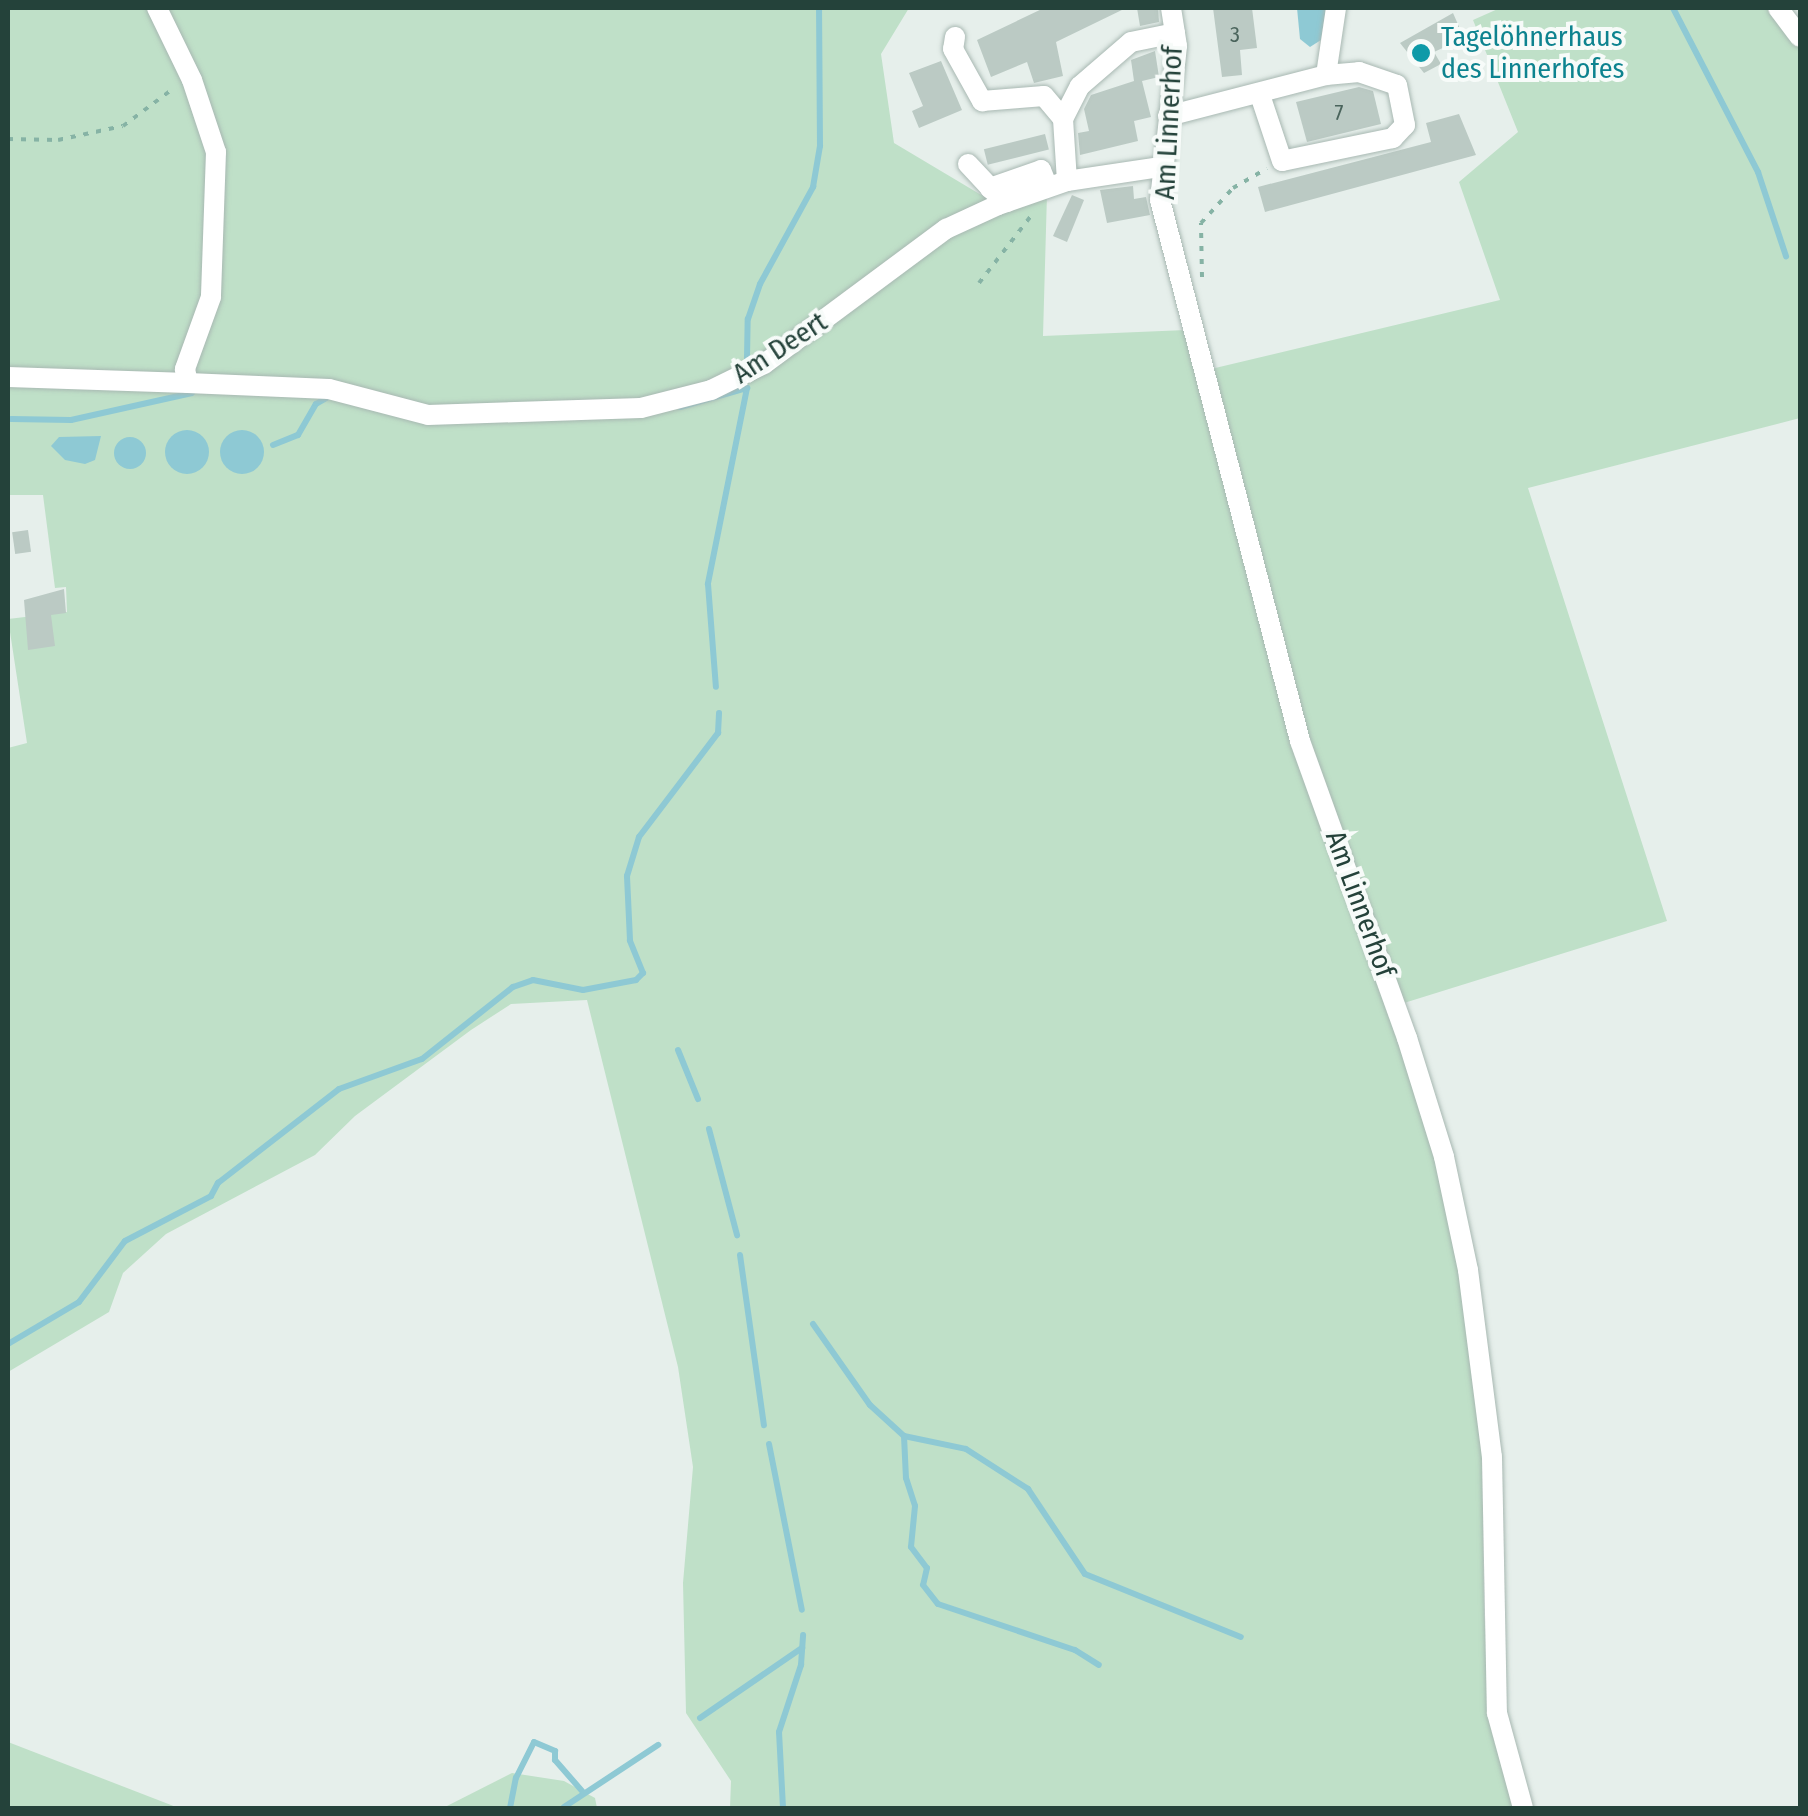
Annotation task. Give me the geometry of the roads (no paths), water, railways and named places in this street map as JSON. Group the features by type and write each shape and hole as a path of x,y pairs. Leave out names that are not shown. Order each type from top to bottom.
{"street":[{"path":"157,8 192,80 216,152 216,243 211,297 185,369 188,383"},
{"name":"Am Linnerhof","path":"1171,8 1174,33 1160,200 1300,741 1376,943 1444,1157 1482,1359 1492,1457 1497,1713 1522,1808"},
{"path":"1326,75 1336,8"},
{"path":"1778,8 1800,38"},
{"path":"1053,191 1063,119 1080,86 1131,42 1174,33"},
{"path":"955,38 953,49 982,100 1044,96 1063,119"},
{"path":"1168,116 1326,75 1378,74 1397,85 1404,125 1393,138 1282,161 1260,95"},
{"path":"968,164 998,195"},
{"name":"Am Deert","path":"8,378 329,389 428,415 641,408 712,390 755,370 998,195 1053,191 1160,167"}],"water":[{"path":"1297,8 1326,8 1321,40 1310,47 1300,39"},
{"path":"187,430 203,436 209,452 203,468 187,474 171,468 165,452 171,436"},
{"path":"242,430 257,437 264,452 257,467 242,474 227,467 220,452 227,437"},
{"path":"101,436 95,460 85,464 65,460 51,446 59,437"},
{"path":"130,437 141,442 146,453 141,464 130,469 119,464 114,453 119,442"}],"waterway":[{"path":"747,358 748,319 760,284 813,187 820,146 819,8"},
{"path":"1673,8 1758,172 1786,256"},
{"path":"680,407 747,388 708,584 716,687"},
{"path":"11,419 71,420 192,393"},
{"path":"273,445 298,435 316,404 330,396"},
{"path":"8,1344 79,1302 125,1241 211,1196 218,1183 339,1089 422,1059 513,987 533,980 583,990 636,980 643,973 630,940 627,876 639,837 718,733 719,713"},
{"path":"678,1050 698,1099"},
{"path":"709,1129 737,1235"},
{"path":"740,1255 764,1425"},
{"path":"813,1324 870,1405 904,1436 966,1449 1028,1489 1085,1574 1241,1637"},
{"path":"904,1436 906,1478 915,1506 911,1547 927,1568 923,1585 938,1604 1075,1650 1099,1665"},
{"path":"769,1444 802,1610"},
{"path":"783,1808 779,1732 801,1665 803,1635"},
{"path":"700,1718 802,1648"},
{"path":"510,1808 516,1778 534,1742 555,1751 555,1760 582,1791"},
{"path":"564,1807 658,1745"}],"place":[{"name":"Tagelöhnerhaus des Linnerhofes","path":"1421,53"}]}
